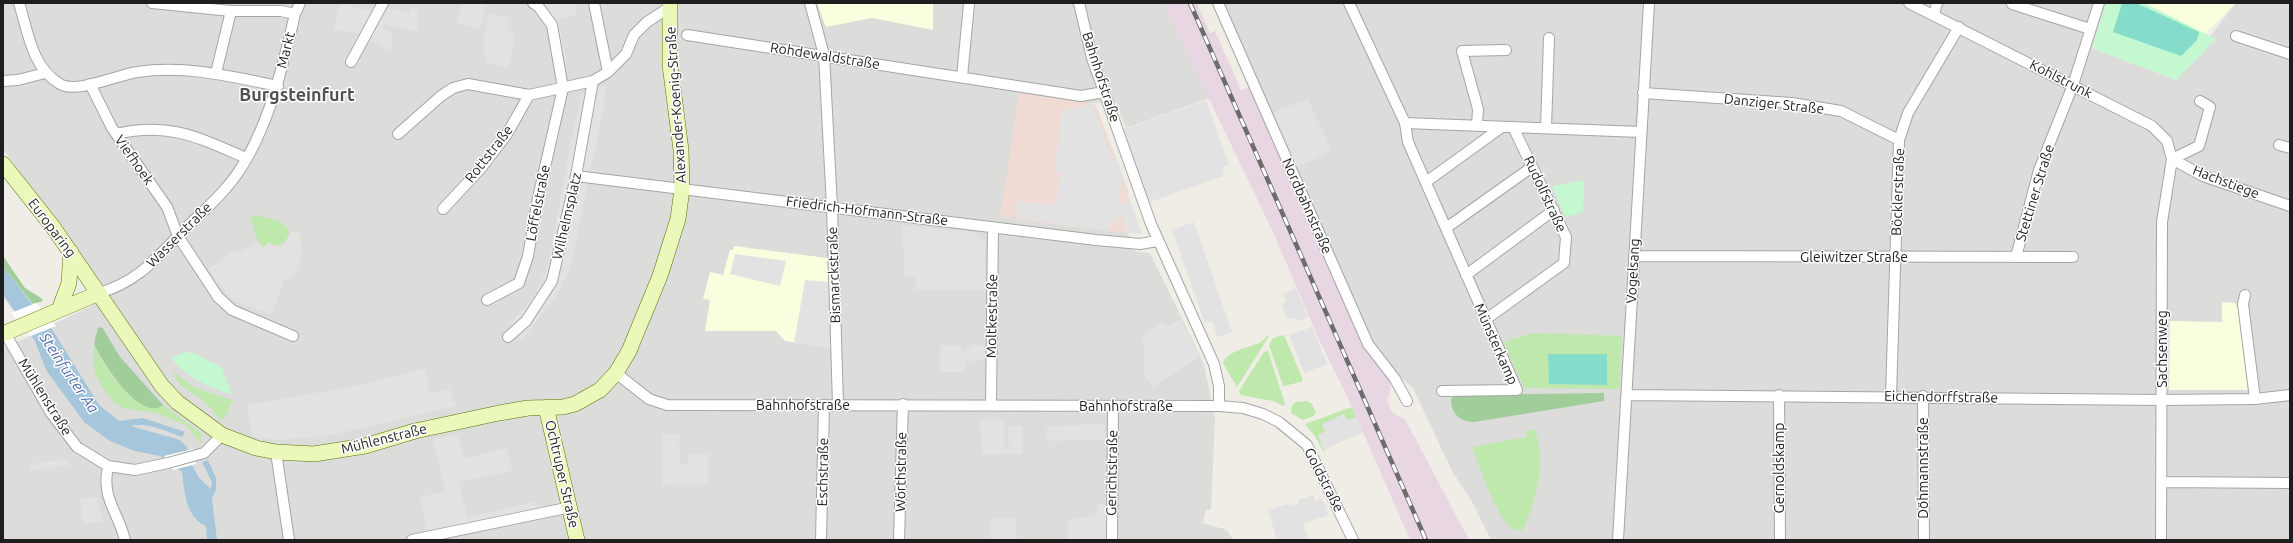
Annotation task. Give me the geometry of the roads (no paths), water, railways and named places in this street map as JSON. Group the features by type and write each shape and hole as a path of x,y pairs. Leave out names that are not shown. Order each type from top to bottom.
{"main road":[{"name":"Alexander-Koenig-Straße","path":"546,407 576,404 600,390 616,373 629,351 660,276 678,219 682,189 681,150 670,65 670,5"},
{"name":"Europaring","path":"3,164 71,252 99,293"},
{"path":"56,312 69,283 71,252"},
{"name":"Wasserstraße","path":"4,334 19,326 99,293"},
{"name":"Mühlenstraße","path":"99,293 162,386 177,402 222,435 240,443 276,452 327,453 492,414 546,407"},
{"name":"Ochtruper Straße","path":"546,407 571,507 577,540"}],"street":[{"path":"19,3 36,59 45,73 61,85 76,88 119,75 172,69 216,73 278,86"},
{"name":"Markt","path":"152,3 231,11 280,7 295,14"},
{"name":"Markt","path":"278,86 295,14 300,3"},
{"path":"350,62 383,3"},
{"path":"594,3 608,72"},
{"name":"Bismarckstraße","path":"810,3 824,55 832,207 838,405"},
{"name":"Bahnhofstraße","path":"616,373 649,399 667,405 903,404 1113,407 1219,406 1219,386 1214,364 1157,241 1090,51 1080,3"},
{"name":"Nordbahnstraße","path":"1218,3 1368,344 1395,379 1407,402"},
{"name":"Münsterkamp","path":"1349,3 1405,123 1408,142 1517,390 1442,391"},
{"name":"Vogelsang","path":"1618,540 1649,3"},
{"name":"Kohlstrunk","path":"1909,3 2152,126 2167,141 2172,159"},
{"path":"1934,15 1937,3"},
{"name":"Stettiner Straße","path":"2016,256 2039,170 2073,85 2099,3"},
{"path":"537,4 552,25 563,88"},
{"path":"962,77 968,4"},
{"path":"2012,4 2090,29"},
{"path":"398,134 441,96 454,88 468,84 530,95 593,81 608,72 626,54 634,35 670,5"},
{"path":"216,73 231,11"},
{"name":"Böcklerstraße","path":"1891,396 1899,140 1908,113 1959,27"},
{"name":"Rohdewaldstraße","path":"687,35 1081,96 1104,92"},
{"path":"2236,36 2290,54"},
{"path":"1546,128 1549,38"},
{"path":"1477,125 1478,109 1462,51 1506,50"},
{"path":"3,81 18,80 45,73"},
{"name":"Wilhelmsplatz","path":"508,337 526,321 552,281 576,176 593,81"},
{"name":"Viefhoek","path":"90,84 116,134 167,207 178,236 218,298 232,310 293,336"},
{"name":"Wasserstraße","path":"99,293 117,288 138,275 161,256 178,236 226,188 246,158 278,86"},
{"name":"Löffelstraße","path":"487,300 519,283 528,256 538,198 563,88"},
{"name":"Danziger Straße","path":"1643,93 1792,103 1840,111 1899,140"},
{"name":"Rottstraße","path":"443,209 482,167 507,134 530,95"},
{"name":"Hachstiege","path":"2172,159 2199,146 2210,107 2200,101"},
{"path":"1405,123 1641,132"},
{"path":"1426,182 1508,127"},
{"name":"Rudolfstraße","path":"1485,320 1564,263 1566,237 1532,166 1508,127"},
{"path":"116,134 140,129 168,130 198,138 246,158"},
{"path":"2280,144 2290,148"},
{"name":"Hachstiege","path":"2172,159 2204,176 2290,206"},
{"name":"Sachsenweg","path":"2161,540 2162,222 2172,159"},
{"path":"1446,228 1532,166"},
{"name":"Friedrich-Hofmann-Straße","path":"576,176 1140,244 1157,241"},
{"path":"1466,275 1554,210"},
{"name":"Moltkestraße","path":"991,405 993,227"},
{"name":"Gleiwitzer Straße","path":"1634,256 2073,257"},
{"path":"2245,295 2243,304 2255,399"},
{"name":"Mühlenstraße","path":"4,334 51,413 77,447 108,466 135,470 168,463 204,453 222,435"},
{"name":"Eichendorffstraße","path":"1627,395 1923,396 2162,400 2255,399 2290,395"},
{"name":"Gernoldskamp","path":"1779,396 1780,540"},
{"name":"Döhmannstraße","path":"1923,396 1924,540"},
{"name":"Wörthstraße","path":"899,540 903,404"},
{"name":"Eschstraße","path":"821,540 824,405"},
{"name":"Goldstraße","path":"1219,406 1243,408 1262,414 1280,422 1307,445 1353,540"},
{"name":"Gerichtstraße","path":"1112,540 1113,407"},
{"path":"276,452 289,540"},
{"path":"108,466 105,478 107,498 125,540"},
{"path":"2162,482 2290,483"},
{"path":"412,540 571,507"}],"water":[{"name":"Steinfurter Aa","path":"3,267 52,329 99,405 119,421 143,418 185,432 182,437 150,426 131,426 180,440 187,447 192,465 199,478 211,489 212,482 202,462 208,460 216,478 216,490 212,498 217,540 207,540 206,526 199,522 190,510 185,496 182,472 160,456 135,451 110,441 84,422 46,370 35,341 3,295"}],"railway":[{"path":"1190,3 1426,540"}],"district":[{"name":"Burgsteinfurt","path":"297,95"}]}
